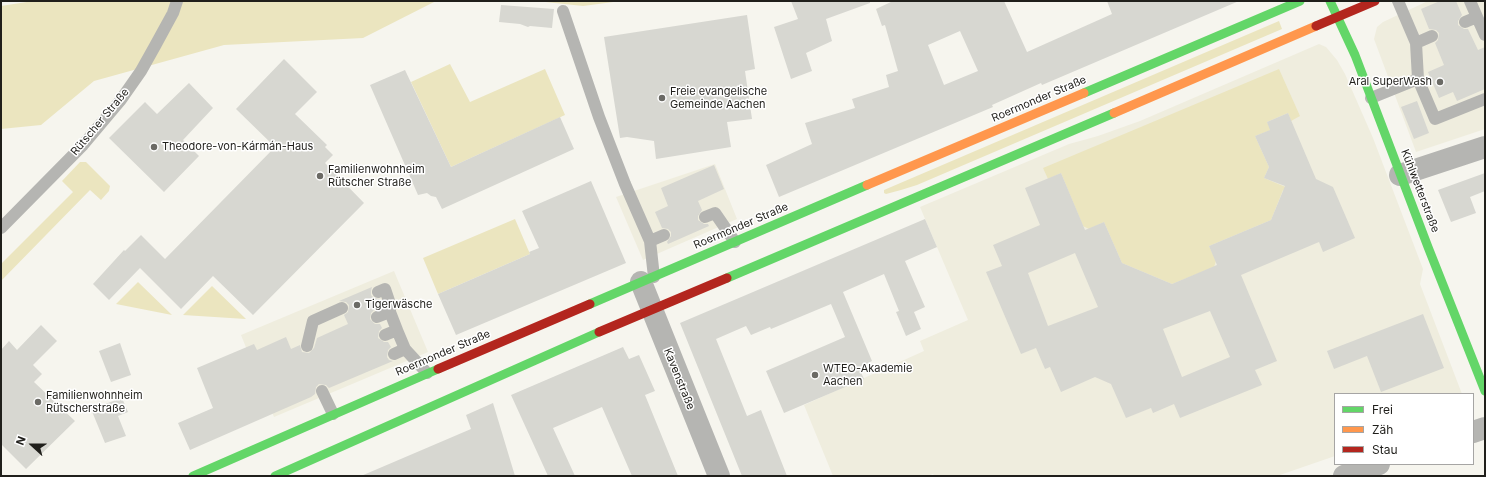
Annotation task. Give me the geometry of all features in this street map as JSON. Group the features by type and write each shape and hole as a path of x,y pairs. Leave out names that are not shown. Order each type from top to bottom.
{"main road":[{"name":"Roermonder Straße","path":"205,474 332,414 1300,1"},
{"name":"Kühlwetterstraße","path":"1330,1 1355,55 1400,175 1485,391"},
{"path":"275,476 587,337 1375,1"}],"street":[{"path":"1400,175 1485,147"},
{"name":"Kavenstraße","path":"647,279 651,310 719,476"},
{"path":"1474,432 1485,428"},
{"path":"1344,476 1376,465"}],"lane":[{"name":"Rütscher Straße","path":"1,228 83,145 120,101 141,71 155,46 173,13 176,1"},
{"path":"1398,1 1416,43 1418,79 1435,119 1485,99"},
{"path":"1470,1 1485,35"},
{"path":"563,11 599,117 625,184 650,241 647,279"},
{"path":"1465,22 1477,17"},
{"path":"1416,43 1432,36"},
{"path":"1371,98 1418,79"},
{"path":"705,217 715,213 735,242"},
{"path":"650,241 664,235"},
{"path":"378,292 385,289 390,304 390,312 405,349 427,373"},
{"path":"309,348 314,321 342,308"},
{"path":"378,318 390,312"},
{"path":"386,335 397,330"},
{"path":"394,354 405,349"},
{"path":"322,391 332,414"}],"shaded area":[{"path":"33,1 436,1 363,38 224,45 94,81 41,125 1,129 1,6"},
{"path":"536,1 621,1 583,6"},
{"path":"1428,1 1485,1 1485,129 1416,152 1374,39 1377,27 1383,22"},
{"path":"1279,21 1282,29 917,185 886,194 884,193 884,190"},
{"path":"1319,44 1326,47 1337,60 1345,74 1373,138 1423,269 1420,284 1462,393 1334,393 1334,456 1277,476 934,476 933,474 928,476 833,476 804,405 924,351 920,341 968,320 920,207 1069,144 1098,136 1140,121"},
{"path":"450,64 470,102 545,69 565,115 451,167 411,82"},
{"path":"1279,69 1300,116 1291,121 1288,113 1267,122 1271,130 1255,136 1269,167 1264,178 1288,188 1283,190 1271,220 1209,246 1216,261 1214,267 1172,284 1122,263 1104,222 1089,229 1083,226 1061,173 1048,179 1043,168"},
{"path":"80,162 86,162 110,186 109,191 101,200 90,190 1,281 1,264 73,192 62,181"},
{"path":"715,164 737,219 643,260 616,197"},
{"path":"515,219 530,254 438,294 423,258"},
{"path":"394,271 428,352 274,417 241,335"},
{"path":"138,282 172,315 116,304"},
{"path":"212,286 246,319 183,315"}],"building":[{"path":"791,1 870,1 870,3 826,19 832,41 806,53 812,71 791,79 774,27 798,19"},
{"path":"893,1 1004,1 1027,52 1112,14 1107,1 1239,1 1042,85 1041,83 992,105 993,107 779,197 766,165 812,144 805,123 855,108 852,99 889,87 886,75 898,71 885,25 882,26 876,9","holes":["960,31 978,71 944,85 928,45"]},
{"path":"1440,1 1456,1 1462,15 1458,21 1458,25 1464,29 1468,29 1478,50 1485,47 1485,89 1457,101 1453,92 1439,98 1428,72 1444,65 1435,43 1438,40 1439,33 1436,30 1429,29 1421,9"},
{"path":"501,5 554,9 552,28 528,27 520,24 499,22"},
{"path":"747,15 755,69 745,71 752,119 727,122 731,147 656,159 654,141 627,137 620,138 604,37"},
{"name":"Familienwohnheim Rütscher Straße","path":"284,59 317,92 295,114 327,145 325,147 333,155 325,163 364,203 253,315 213,276 181,309 140,268 109,300 93,284 124,250 125,251 141,235 165,259 275,147 236,109"},
{"path":"405,70 451,167 560,117 574,149 442,209 436,197 427,193 418,195 370,85"},
{"name":"Theodore-von-Kármán-Haus","path":"189,83 213,108 183,140 199,156 164,192 109,138 145,102 157,114"},
{"path":"1417,101 1429,133 1414,139 1401,107"},
{"path":"1288,113 1316,179 1333,187 1355,238 1323,252 1319,242 1241,275 1277,361 1255,370 1262,385 1180,418 1174,404 1153,413 1151,408 1126,418 1111,384 1095,377 1061,392 1050,367 1045,369 1036,348 1021,354 986,272 1002,266 993,245 1040,225 1025,188 1061,173 1085,230 1104,222 1122,263 1172,284 1217,265 1209,246 1271,220 1285,186 1264,178 1269,167 1255,136 1270,130 1267,122","holes":["1075,253 1098,307 1048,326 1028,273","1210,311 1230,357 1182,377 1163,329"]},
{"path":"714,165 724,189 698,201 702,210 698,216 698,220 704,224 708,224 709,226 668,244 667,242 671,236 671,232 668,229 662,228 655,212 668,206 661,188"},
{"path":"1485,173 1485,191 1470,197 1476,213 1451,222 1438,190"},
{"path":"591,181 626,263 456,335 438,294 530,254 529,252 539,248 522,211"},
{"path":"925,219 937,247 905,261 925,307 914,312 921,329 906,336 896,312 899,311 884,274 843,292 872,361 859,368 864,379 784,413 766,371 845,337 831,304 771,329 770,327 751,335 746,326 716,339 747,416 761,410 787,476 742,476 680,323"},
{"path":"372,287 371,295 374,298 380,299 381,302 372,306 374,310 371,313 370,319 375,324 380,324 382,328 379,331 378,338 384,342 388,342 391,347 388,350 387,357 389,360 393,361 329,388 326,385 319,384 316,387 315,394 311,397 190,450 178,423 213,408 197,368 254,344 257,350 286,337 291,349 300,345 302,352 309,353 314,348 317,338 348,324 344,315 348,312 349,305 346,302 339,301"},
{"path":"1423,314 1444,368 1381,392 1367,356 1334,369 1327,351"},
{"name":"Familienwohnheim Rütscherstraße","path":"41,325 57,341 33,365 42,374 34,382 75,421 26,469 1,444 1,350 9,341 17,350"},
{"path":"120,343 131,375 111,382 99,351"},
{"path":"623,347 629,359 639,355 655,391 645,395 678,476 632,476 602,407 553,428 575,476 548,476 511,395"},
{"path":"122,398 128,412 118,416 126,436 105,443 91,409"},
{"path":"493,403 515,476 361,476 471,429 466,415"}],"traffic: fast":[{"path":"1084,93 1300,1"},
{"path":"1330,1 1355,55 1485,391"},
{"path":"727,278 1114,113"},
{"path":"590,304 867,185"},
{"path":"275,476 599,332"},
{"path":"193,476 438,369"}],"traffic: slow":[{"path":"1114,113 1316,26"},
{"path":"867,185 1084,93"}],"traffic: jam":[{"path":"1316,26 1375,1"},
{"path":"599,332 727,278"},
{"path":"438,369 590,304"}],"place":[{"name":"Aral SuperWash","path":"1440,82"},
{"name":"Freie evangelische Gemeinde Aachen","path":"662,98"},
{"name":"Theodore-von-Kármán-Haus","path":"154,147"},
{"name":"Familienwohnheim Rütscher Straße","path":"320,176"},
{"name":"Tigerwäsche","path":"357,305"},
{"name":"WTEO-Akademie Aachen","path":"815,375"},
{"name":"Familienwohnheim Rütscherstraße","path":"38,402"}]}
